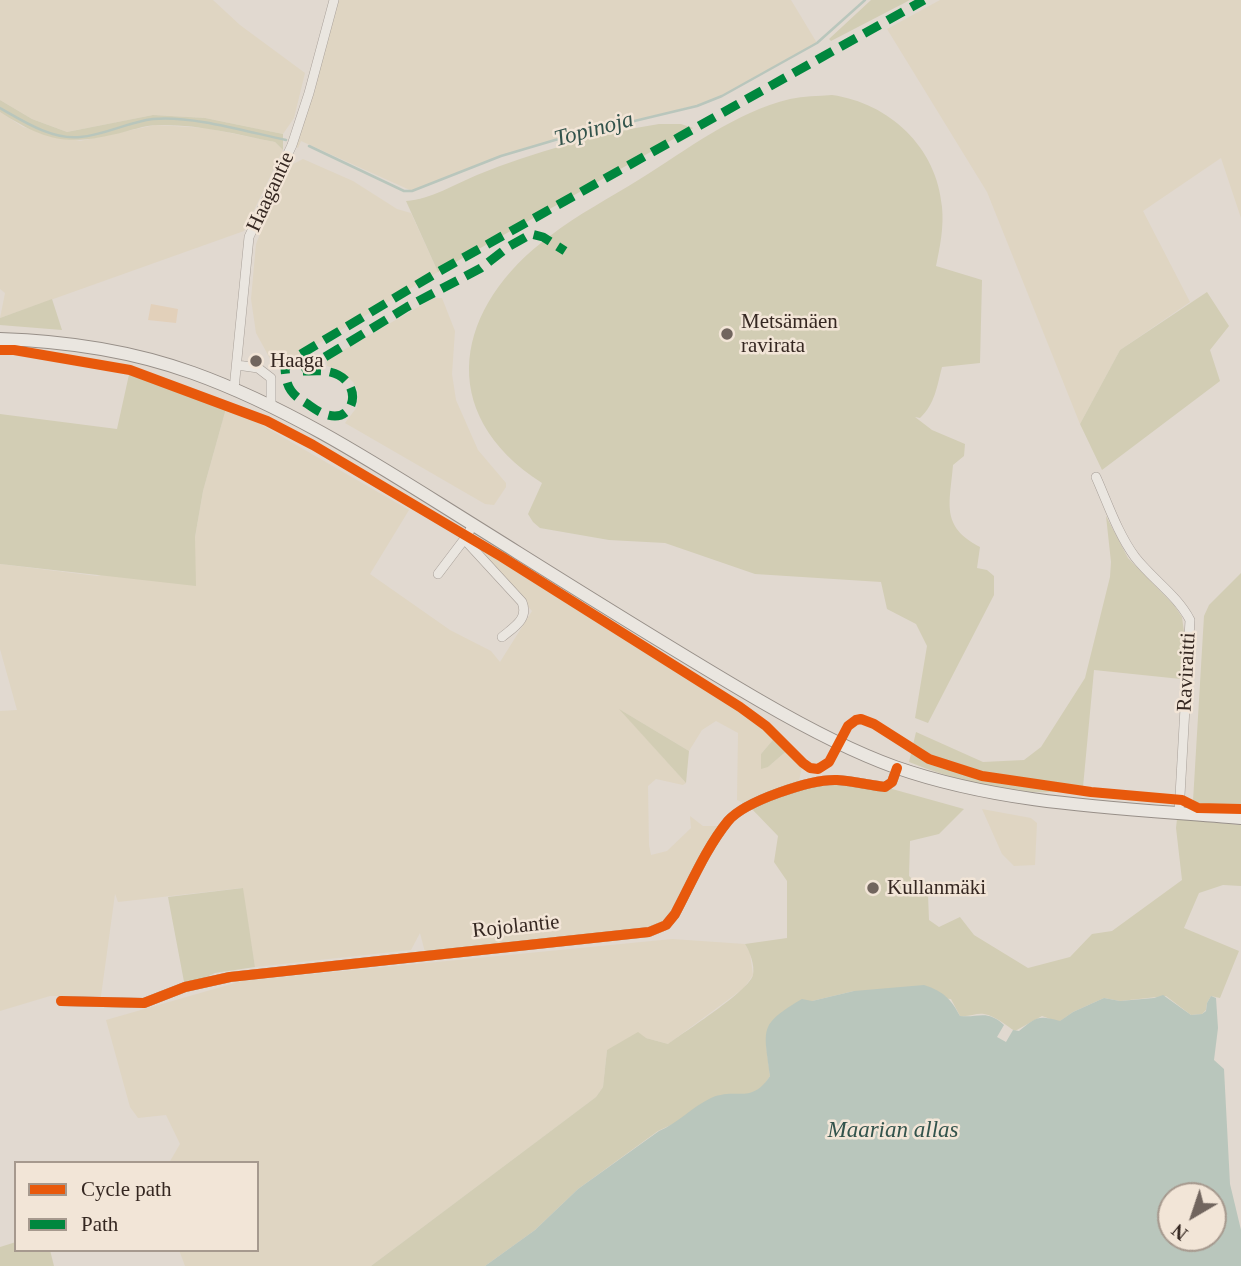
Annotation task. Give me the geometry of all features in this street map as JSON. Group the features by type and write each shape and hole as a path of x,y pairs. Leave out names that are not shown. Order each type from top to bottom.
{"main road":[{"path":"0,339 72,345 122,354 191,372 271,406 365,457 762,702 826,738 897,768 995,793 1065,803 1241,818"}],"street":[{"name":"Haagantie","path":"234,390 249,237 292,145 334,0"},
{"path":"237,365 258,368 271,377 271,406"},
{"name":"Raviraitti","path":"1096,477 1124,541 1190,620 1179,813"},
{"path":"438,574 473,524"},
{"path":"466,537 469,546 522,602 524,616 502,637"},
{"name":"Rojolantie","path":"61,1001 144,1003 185,987 230,977 649,932 666,925 675,914 731,818 750,806 798,785 835,780 885,787 892,782 897,768"}],"shaded area":[{"path":"0,0 213,0 240,25 305,73 294,118 283,134 205,118 153,115 67,132 32,119 0,100"},
{"path":"334,0 791,0 817,43 722,96 697,105 501,156 412,191 301,141 298,148 292,145"},
{"path":"871,0 910,0 831,41 829,39"},
{"path":"940,0 1241,0 1241,218 1221,158 1143,211 1190,302 1120,350 1080,424 987,192 887,29"},
{"name":"Metsämäen ravirata","path":"832,95 873,107 891,118 920,147 931,165 942,207 942,229 936,266 982,280 980,363 942,367 929,407 920,418 915,417 932,430 965,444 964,456 953,465 950,513 958,531 980,547 977,568 987,570 994,576 994,595 928,723 915,718 927,646 916,624 887,609 881,582 755,574 665,543 609,540 540,528 528,514 542,483 507,455 484,425 472,393 470,360 477,326 493,294 518,264 550,236 731,122 790,99"},
{"path":"0,100 32,119 67,132 153,115 205,118 283,134 283,150 275,142 217,130 173,125 148,126 83,140 55,138 30,129 0,112"},
{"path":"0,112 23,127 80,141 155,125 206,128 275,142 283,150 244,231 0,318 5,293 0,289"},
{"path":"659,124 681,124 693,128 438,272 406,201 434,195 477,175 543,151 589,138"},
{"path":"303,159 353,181 397,209 411,213 438,272 296,357 285,368 273,364 256,333 251,299 256,244 274,199 293,164"},
{"path":"1207,292 1229,326 1210,350 1220,381 1102,470 1080,424 1120,350"},
{"path":"434,298 442,298 455,331 452,374 456,400 478,450 506,483 494,505 485,504 345,423 357,407 358,391 341,371 327,366 326,360"},
{"path":"52,299 62,330 0,325 0,318"},
{"path":"130,370 227,405 203,491 195,537 196,586 0,564 0,414 117,429"},
{"path":"227,405 409,510 370,574 450,630 491,651 500,662 532,611 466,537 502,557 766,726 777,735 761,754 768,767 790,748 803,763 798,785 749,806 737,800 738,733 716,721 702,730 689,751 622,711 686,783 683,785 656,779 648,786 651,855 667,851 691,828 690,816 703,826 725,826 675,914 649,932 426,956 420,933 411,950 255,967 242,888 118,902 115,894 101,996 50,996 0,1011 0,711 17,710 0,649 0,564 97,576 195,553 203,491"},
{"path":"1106,516 1128,558 1174,605 1182,617 1184,632 1181,679 1094,670 1083,787 1054,792 1014,791 960,779 909,762 916,732 983,762 1024,760 1041,747 1085,678 1110,577"},
{"path":"1241,573 1241,806 1199,805 1193,801 1204,616 1209,605"},
{"path":"619,709 689,751 686,783"},
{"path":"777,735 790,748 768,767 761,769 761,754"},
{"path":"835,780 885,787 964,809 939,834 910,841 909,876 928,894 929,920 939,927 960,917 974,935 1028,968 1070,957 1092,934 1112,931 1182,880 1177,819 1241,825 1241,886 1223,885 1199,893 1184,928 1239,951 1220,998 1211,996 1202,1014 1191,1015 1166,996 1120,1001 1104,998 1073,1012 1059,1022 1042,1016 1015,1031 988,1015 960,1016 951,999 854,991 812,1001 766,1044 770,1076 763,1087 753,1094 737,1094 658,1131 578,1189 535,1230 485,1266 371,1266 596,1097 603,1087 607,1050 638,1032 646,1038 668,1044 729,1001 749,982 753,967 745,944 787,938 787,881 774,862 778,836 749,806 798,785"},
{"path":"982,809 1031,818 1037,823 1035,865 1014,866 1002,854"},
{"path":"243,888 255,967 215,973 185,987 168,897"},
{"path":"672,939 745,944 750,953 753,975 744,988 668,1044 646,1038 607,1050 603,1087 596,1097 371,1266 185,1266 180,1252 259,1252 259,1161 170,1161 180,1144 166,1115 138,1118 130,1107 106,1020 242,981"},
{"path":"14,1243 14,1252 50,1252 54,1266 0,1266 0,1247"}],"sand":[{"path":"151,304 178,309 176,323 148,320"}],"water":[{"name":"Maarian allas","path":"924,985 946,996 960,1016 988,1016 998,1020 1004,1025 997,1037 1006,1042 1013,1030 1019,1031 1034,1020 1046,1018 1060,1021 1104,998 1120,1001 1163,995 1191,1015 1202,1014 1206,1011 1211,996 1216,998 1218,1028 1214,1060 1224,1069 1230,1184 1241,1230 1241,1266 485,1266 535,1230 578,1189 659,1131 711,1098 750,1093 763,1085 770,1076 766,1037 771,1022 802,999 812,1001 854,991"}],"waterway":[{"name":"Topinoja","path":"309,146 404,191 412,191 501,156 555,140 697,106 722,96 817,43 865,0"},
{"name":"Topinoja","path":"0,108 59,136 80,137 153,119 168,118 220,125 286,140"}],"marked path":[{"path":"303,371 330,372 348,384 352,400 344,414 336,416 322,413 296,396 286,380 285,368 296,357 438,272 924,0"},
{"path":"302,371 407,307 481,268 508,247 531,234 543,237 565,251"}],"cycle path":[{"path":"0,350 14,350 130,370 267,421 313,445 502,557 740,707 766,726 810,768 818,769 829,762 848,726 861,719 874,724 929,759 982,776 1091,792 1182,800 1198,808 1241,809"},
{"path":"61,1001 144,1003 185,987 230,977 649,932 666,925 675,914 699,866 736,813 763,799 811,783 837,780 885,787 892,782 897,768"}],"place":[{"name":"Metsämäen ravirata","path":"727,334"},
{"name":"Haaga","path":"256,361"},
{"name":"Kullanmäki","path":"873,888"}]}
